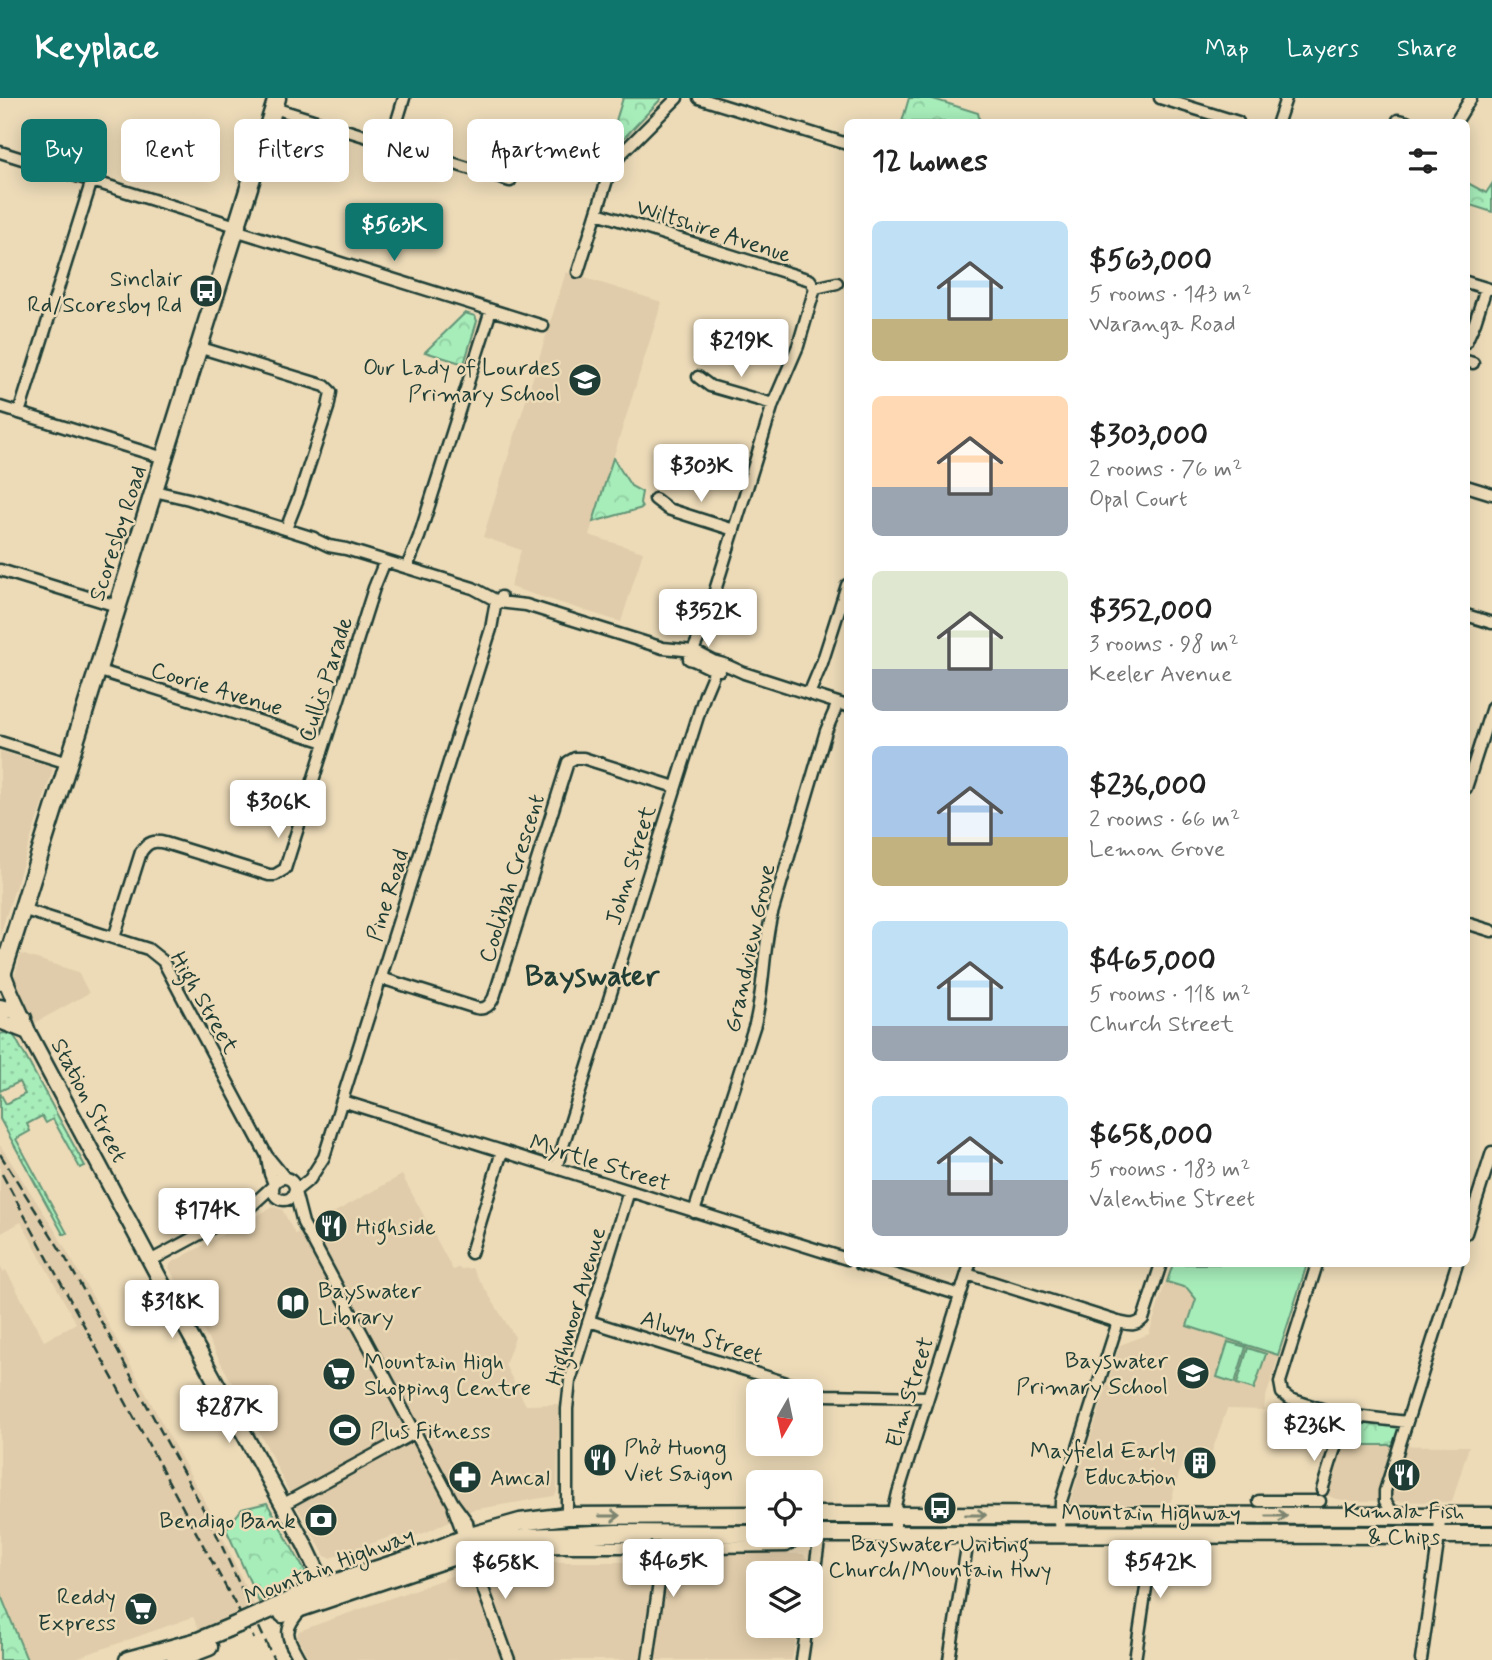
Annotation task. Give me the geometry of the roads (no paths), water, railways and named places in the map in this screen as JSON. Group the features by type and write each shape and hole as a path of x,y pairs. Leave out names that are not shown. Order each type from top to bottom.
{"main road":[{"name":"Scoresby Road","path":"1,977 275,103"},
{"name":"Station Street","path":"1,977 328,1592"},
{"name":"Station Street","path":"0,1007 14,1011 26,1025"},
{"name":"Station Street","path":"0,1021 26,1025"},
{"name":"Mountain Highway","path":"823,1515 1060,1515 1321,1500 1395,1516 1492,1516"},
{"name":"Mountain Highway","path":"269,1615 304,1606 328,1592 430,1552 520,1522 567,1516 746,1515"},
{"name":"Mountain Highway","path":"469,1541 567,1534 746,1534"},
{"name":"Mountain Highway","path":"823,1534 1492,1535"},
{"name":"Mountain Highway","path":"175,1660 269,1615 313,1590 328,1592"},
{"name":"Mountain Highway","path":"128,1660 240,1628"}],"street":[{"path":"398,119 404,98"},
{"path":"578,272 611,167 677,98"},
{"path":"699,98 844,143"},
{"path":"1160,98 1228,119"},
{"path":"1279,119 1286,98"},
{"path":"1458,119 1471,98"},
{"path":"275,103 363,134"},
{"path":"0,152 21,158"},
{"path":"19,413 91,182"},
{"path":"98,182 544,326"},
{"name":"Wiltshire Avenue","path":"597,213 810,280 815,289"},
{"path":"695,655 773,404 798,346 815,289 837,283"},
{"path":"1470,283 1489,289 1470,333"},
{"path":"410,568 491,310"},
{"path":"198,346 325,386 331,392 288,530"},
{"path":"698,377 710,386 773,404"},
{"path":"0,407 164,458"},
{"path":"1470,487 1492,494"},
{"path":"155,488 310,537 346,544 379,559 473,588 486,589 500,600 516,599 663,648 695,655 713,667 744,673 842,704"},
{"path":"655,499 668,509 734,530"},
{"name":"Cullis Parade","path":"114,938 141,852 153,841 269,875 275,875 285,869 374,588 379,559"},
{"path":"0,570 117,606"},
{"path":"812,695 844,594"},
{"name":"Pine Road","path":"295,1192 304,1186 324,1157 500,600"},
{"path":"1470,616 1492,623"},
{"name":"John Street","path":"556,1168 713,667"},
{"name":"Coorie Avenue","path":"97,670 325,741"},
{"name":"Grandview Grove","path":"694,1212 761,1002 766,941 771,917 826,731 842,704"},
{"path":"1470,776 1492,707"},
{"path":"0,742 68,763"},
{"name":"Coolibah Crescent","path":"381,978 477,1008 486,1007 494,997 568,762 583,758 675,787"},
{"name":"High Street","path":"22,909 148,949 163,961 267,1156 286,1178"},
{"path":"1470,924 1492,931"},
{"name":"Myrtle Street","path":"342,1101 694,1212 844,1255"},
{"path":"471,1253 502,1151"},
{"path":"1470,1221 1492,1152"},
{"name":"High Street","path":"267,1156 274,1185"},
{"path":"150,1261 250,1207 281,1179 315,1171"},
{"path":"286,1178 293,1184 303,1223 453,1503 469,1541 509,1660"},
{"path":"274,1185 274,1194 303,1223"},
{"name":"Highmoor Avenue","path":"567,1516 570,1381 629,1191"},
{"path":"250,1207 292,1197 295,1192"},
{"path":"870,1267 960,1295"},
{"path":"968,1269 1133,1325 1143,1319 1160,1267"},
{"path":"1316,1267 1280,1382 1280,1390 1287,1398 1345,1415 1407,1422"},
{"path":"1395,1516 1385,1501 1385,1491 1456,1267"},
{"name":"Elm Street","path":"895,1534 898,1493 968,1269"},
{"name":"Alwyn Street","path":"589,1321 824,1395 927,1397"},
{"path":"1060,1534 1061,1501 1118,1322"},
{"path":"1320,1535 1321,1500 1345,1415"},
{"path":"282,1505 416,1432"},
{"name":"Mountain Highway","path":"1259,1501 1321,1500"},
{"path":"1421,1660 1440,1517"},
{"path":"648,1660 659,1533"},
{"path":"687,1534 701,1546 746,1546"},
{"path":"948,1660 968,1534"},
{"path":"1135,1660 1154,1535"},
{"path":"300,1660 288,1634 292,1622 304,1606"},
{"path":"802,1660 805,1638"}],"railway":[{"path":"0,1154 66,1259 117,1350 215,1531 274,1660"},
{"path":"2,1174 254,1639"}],"place":[{"name":"Sinclair Rd/Scoresby Rd","path":"206,291"},
{"name":"Our Lady of Lourdes Primary School","path":"585,380"},
{"name":"Highside","path":"331,1226"},
{"name":"Bayswater Library","path":"293,1303"},
{"name":"Bayswater Primary School","path":"1193,1373"},
{"name":"Mountain High Shopping Centre","path":"339,1374"},
{"name":"Plus Fitness","path":"345,1430"},
{"name":"Phở Huong Viet Saigon","path":"600,1460"},
{"name":"Mayfield Early Education","path":"1200,1463"},
{"name":"Kumala Fish & Chips","path":"1404,1475"},
{"name":"Amcal","path":"465,1477"},
{"name":"Bayswater Uniting Church/Mountain Hwy","path":"940,1508"},
{"name":"Bendigo Bank","path":"321,1520"},
{"name":"Reddy Express","path":"141,1609"}],"district":[{"name":"Bayswater","path":"592,975"}]}
